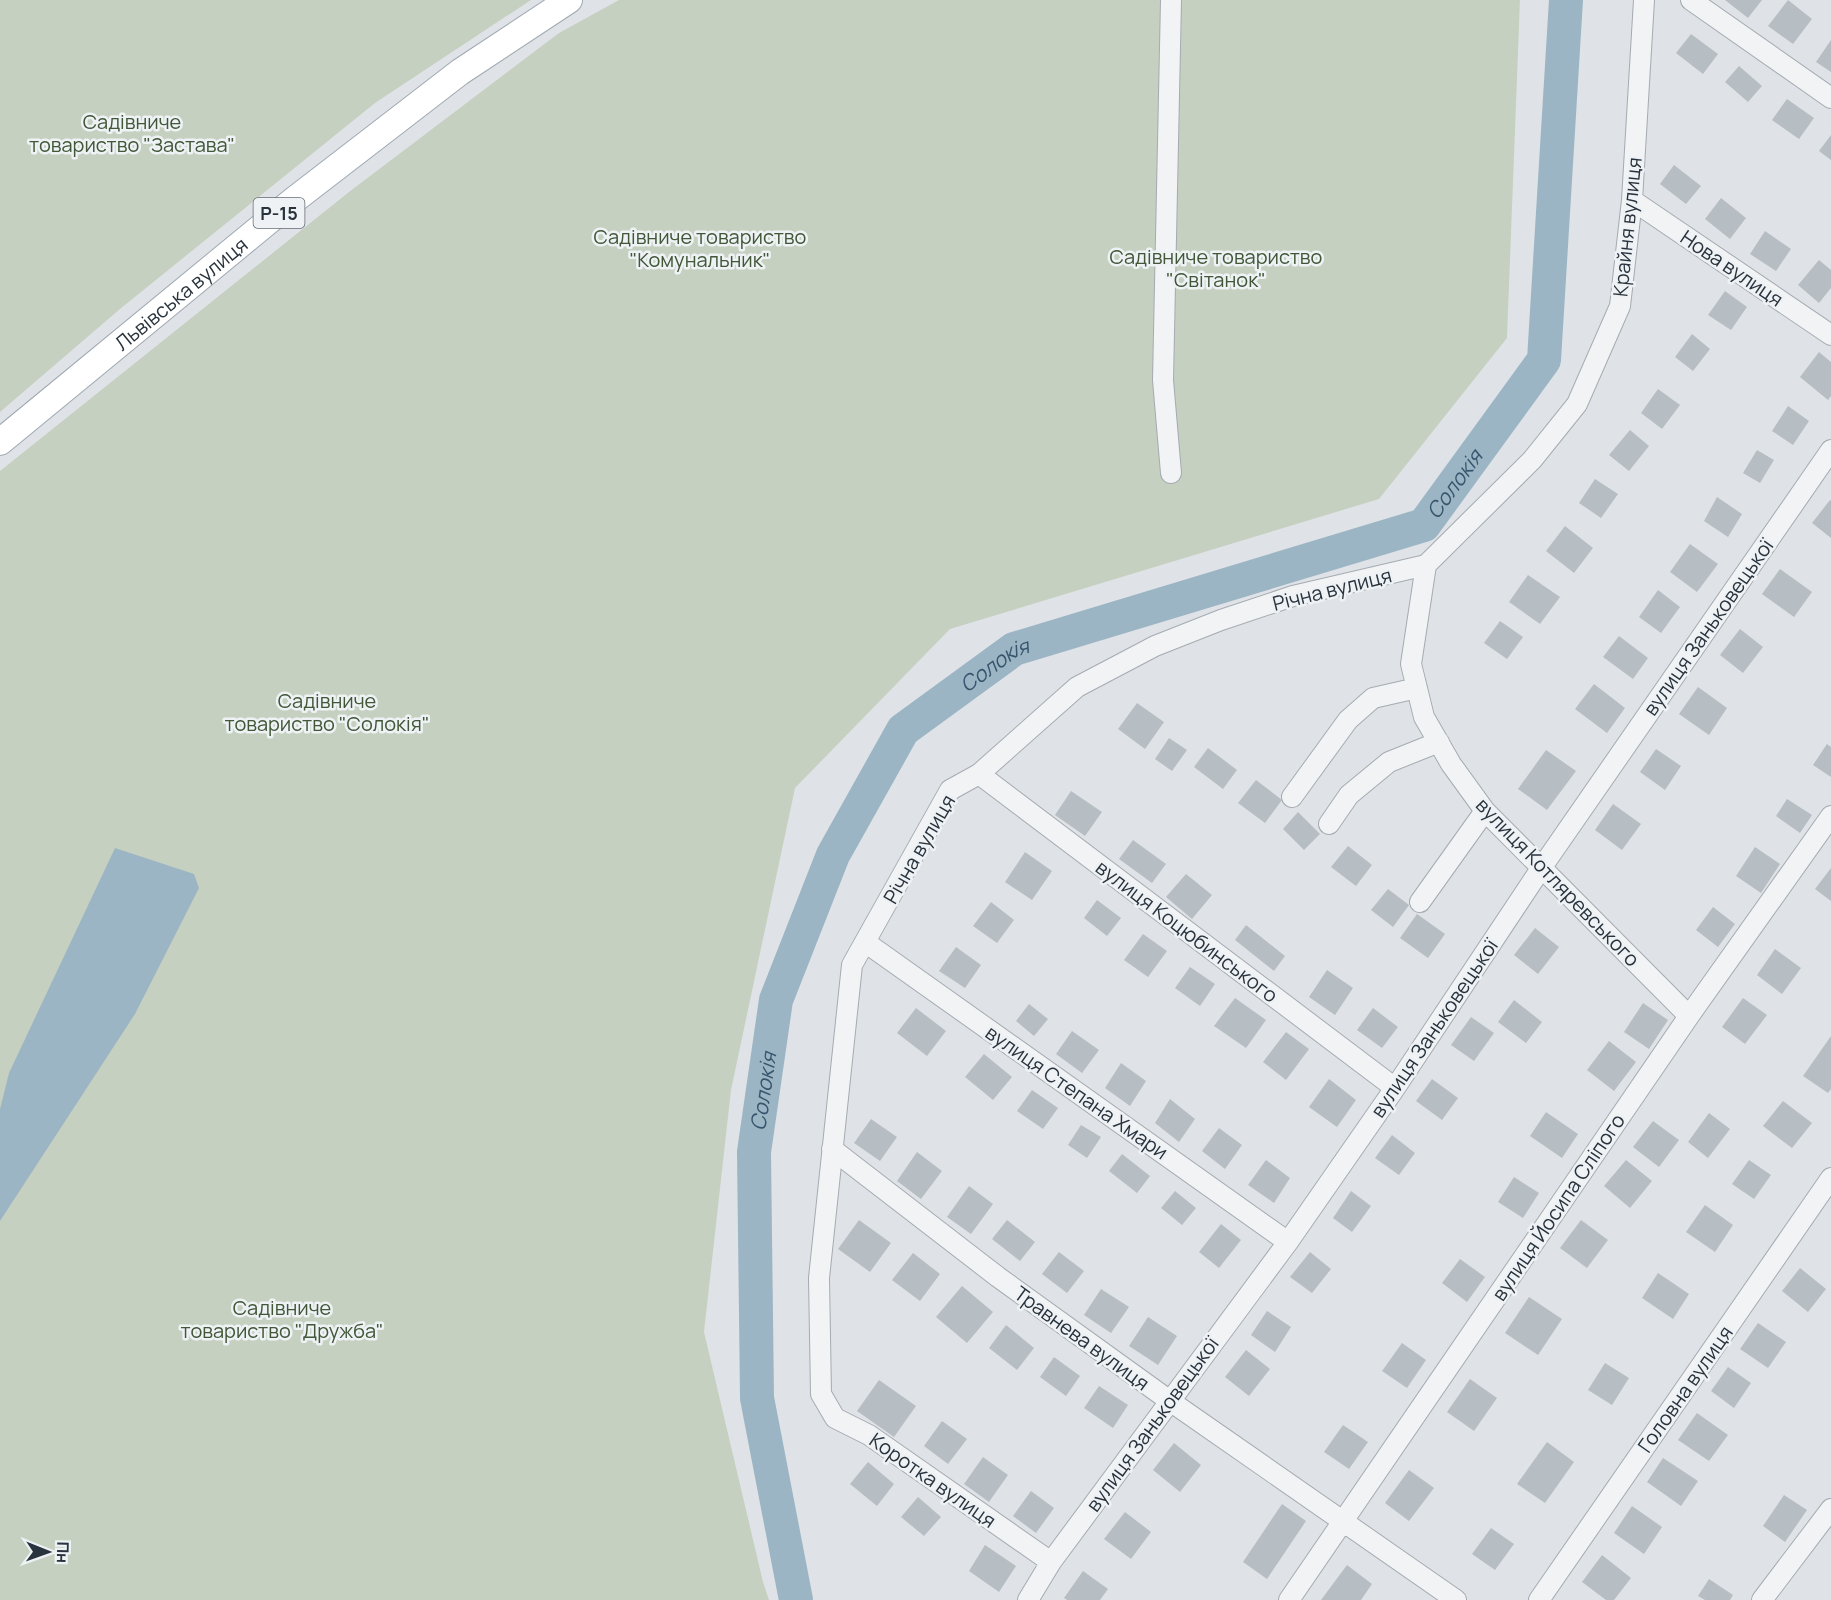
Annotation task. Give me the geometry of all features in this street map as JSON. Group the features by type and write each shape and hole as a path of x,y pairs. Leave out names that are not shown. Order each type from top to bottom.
{"main road":[{"name":"Львівська вулиця","path":"0,442 294,200 460,72 569,0"}],"street":[{"path":"1171,0 1163,380 1171,473"},
{"name":"Крайня вулиця","path":"1426,565 1532,460 1577,404 1620,306 1632,200 1644,0"},
{"path":"1691,0 1831,98"},
{"name":"Нова вулиця","path":"1632,200 1831,335"},
{"name":"вулиця Заньковецької","path":"1028,1600 1051,1562 1288,1242 1395,1088 1542,867 1831,450"},
{"name":"вулиця Котляревського","path":"1426,565 1411,664 1424,717 1451,764 1485,811 1689,1016"},
{"name":"Річна вулиця","path":"821,1394 819,1278 852,965 950,790 979,774 1077,687 1155,646 1221,620 1293,596 1426,565"},
{"path":"1292,797 1348,720 1373,698 1417,688"},
{"path":"1329,824 1349,795 1389,762 1439,742"},
{"name":"вулиця Коцюбинського","path":"979,774 1395,1088"},
{"path":"1420,902 1485,811"},
{"name":"вулиця Йосипа Сліпого","path":"1288,1600 1689,1016 1831,816"},
{"name":"вулиця Степана Хмари","path":"865,942 1288,1242"},
{"name":"Травнева вулиця","path":"832,1149 998,1277 1170,1401 1456,1600"},
{"name":"Головна вулиця","path":"1539,1600 1831,1178"},
{"name":"Коротка вулиця","path":"821,1394 835,1418 869,1435 1051,1562"},
{"path":"1762,1600 1831,1509"}],"green space":[{"name":"Садівниче товариство \"Застава\"","path":"0,0 531,0 375,103 120,309 0,412"},
{"path":"619,0 1520,0 1507,338 1379,499 950,629 795,788 731,1090 704,1332 769,1600 0,1600 0,471 349,192 559,33"}],"water":[{"path":"115,848 194,874 199,888 135,1014 0,1221 0,1109 9,1073"}],"building":[{"path":"1725,0 1762,0 1748,18"},
{"path":"1788,0 1812,19 1793,44 1768,26"},
{"path":"1691,34 1718,54 1703,74 1676,53"},
{"path":"1831,40 1831,72 1816,62"},
{"path":"1739,66 1762,86 1748,102 1725,82"},
{"path":"1787,99 1814,118 1799,139 1772,120"},
{"path":"1831,135 1831,160 1819,151"},
{"path":"1674,165 1701,186 1686,204 1660,184"},
{"path":"1721,198 1746,218 1730,239 1705,219"},
{"path":"1765,231 1791,249 1776,271 1750,254"},
{"path":"1819,260 1831,270 1831,288 1819,303 1798,285"},
{"path":"1725,291 1747,307 1731,330 1708,315"},
{"path":"1692,334 1710,349 1693,371 1675,357"},
{"path":"1819,352 1831,362 1831,396 1828,400 1800,377"},
{"path":"1658,389 1680,405 1662,429 1641,413"},
{"path":"1788,406 1809,421 1793,445 1772,431"},
{"path":"1630,430 1649,446 1629,471 1609,455"},
{"path":"1757,450 1774,460 1760,483 1743,473"},
{"path":"1595,479 1618,494 1601,518 1579,503"},
{"path":"1717,497 1742,514 1728,537 1704,521"},
{"path":"1831,501 1831,538 1812,523"},
{"path":"1565,526 1593,548 1574,573 1546,551"},
{"path":"1690,544 1718,564 1697,592 1670,572"},
{"path":"1780,569 1812,592 1794,617 1762,594"},
{"path":"1528,575 1560,597 1540,624 1509,602"},
{"path":"1658,590 1680,607 1661,633 1639,617"},
{"path":"1500,621 1523,637 1507,659 1484,643"},
{"path":"1740,629 1763,647 1743,673 1720,655"},
{"path":"1619,636 1648,658 1633,679 1603,657"},
{"path":"1594,684 1625,708 1607,733 1575,709"},
{"path":"1698,687 1727,708 1709,735 1679,714"},
{"path":"1137,703 1164,722 1145,749 1118,729"},
{"path":"1169,738 1187,750 1172,771 1155,759"},
{"path":"1827,744 1831,747 1831,777 1813,765"},
{"path":"1208,748 1237,770 1223,789 1194,767"},
{"path":"1656,749 1681,766 1665,790 1640,772"},
{"path":"1546,750 1576,771 1547,810 1518,789"},
{"path":"1256,780 1282,800 1265,823 1238,803"},
{"path":"1071,791 1102,812 1085,836 1055,815"},
{"path":"1787,799 1812,815 1800,833 1776,816"},
{"path":"1613,804 1641,824 1622,850 1595,830"},
{"path":"1298,812 1320,834 1304,850 1283,829"},
{"path":"1133,840 1166,864 1152,883 1119,859"},
{"path":"1348,846 1372,865 1356,886 1331,867"},
{"path":"1755,847 1780,864 1761,893 1736,876"},
{"path":"1025,852 1052,871 1032,900 1005,882"},
{"path":"1831,868 1831,901 1815,889"},
{"path":"1186,874 1212,895 1192,919 1166,897"},
{"path":"1388,889 1409,905 1393,927 1371,910"},
{"path":"1097,900 1121,918 1107,936 1084,918"},
{"path":"991,902 1014,920 997,943 973,926"},
{"path":"1713,907 1735,924 1718,947 1696,930"},
{"path":"1417,914 1445,934 1428,958 1400,938"},
{"path":"1246,925 1285,956 1274,971 1235,940"},
{"path":"1535,928 1559,947 1538,974 1514,955"},
{"path":"1143,934 1167,951 1148,977 1124,960"},
{"path":"956,947 981,965 965,988 939,971"},
{"path":"1775,949 1801,968 1782,994 1757,975"},
{"path":"1190,967 1215,984 1200,1006 1175,988"},
{"path":"1327,970 1353,988 1335,1015 1309,997"},
{"path":"1235,998 1266,1020 1246,1048 1214,1026"},
{"path":"1743,998 1767,1015 1745,1044 1722,1027"},
{"path":"1514,1000 1542,1022 1526,1043 1498,1022"},
{"path":"1643,1003 1668,1020 1649,1049 1624,1032"},
{"path":"1029,1004 1048,1019 1034,1036 1016,1021"},
{"path":"916,1008 946,1031 927,1056 897,1033"},
{"path":"1373,1008 1398,1027 1382,1048 1357,1030"},
{"path":"1471,1017 1494,1033 1474,1061 1451,1045"},
{"path":"1072,1031 1099,1050 1082,1073 1056,1054"},
{"path":"1286,1032 1309,1049 1286,1080 1263,1062"},
{"path":"1831,1036 1831,1089 1828,1093 1803,1076"},
{"path":"1609,1041 1636,1062 1614,1091 1587,1070"},
{"path":"984,1054 1012,1077 993,1100 965,1077"},
{"path":"1121,1063 1146,1081 1130,1106 1105,1088"},
{"path":"1329,1079 1356,1100 1337,1127 1309,1107"},
{"path":"1432,1079 1458,1098 1442,1120 1416,1101"},
{"path":"1032,1090 1058,1108 1043,1129 1017,1111"},
{"path":"1170,1099 1195,1119 1179,1142 1155,1123"},
{"path":"1783,1101 1812,1123 1792,1148 1763,1126"},
{"path":"1546,1112 1578,1134 1562,1158 1530,1136"},
{"path":"1709,1113 1730,1129 1708,1158 1688,1142"},
{"path":"871,1119 897,1137 880,1161 854,1143"},
{"path":"1653,1121 1679,1140 1659,1167 1633,1147"},
{"path":"1081,1125 1101,1137 1087,1158 1068,1145"},
{"path":"1219,1128 1242,1145 1225,1169 1202,1151"},
{"path":"1392,1135 1415,1153 1399,1175 1375,1158"},
{"path":"917,1152 942,1171 921,1199 897,1181"},
{"path":"1122,1154 1150,1176 1137,1193 1109,1171"},
{"path":"1266,1160 1290,1178 1274,1203 1248,1185"},
{"path":"1626,1160 1652,1181 1630,1208 1604,1186"},
{"path":"1749,1160 1771,1175 1754,1199 1732,1184"},
{"path":"1514,1177 1539,1193 1523,1218 1498,1202"},
{"path":"969,1186 993,1204 971,1234 947,1217"},
{"path":"1175,1191 1196,1208 1182,1225 1161,1208"},
{"path":"1351,1191 1371,1206 1352,1232 1333,1218"},
{"path":"1705,1205 1733,1225 1715,1252 1686,1232"},
{"path":"859,1220 891,1243 870,1272 838,1249"},
{"path":"1007,1220 1035,1242 1020,1261 992,1239"},
{"path":"1581,1220 1608,1240 1587,1268 1560,1248"},
{"path":"1221,1224 1241,1240 1219,1268 1199,1252"},
{"path":"1059,1252 1084,1271 1067,1293 1042,1274"},
{"path":"1310,1252 1331,1269 1312,1293 1290,1277"},
{"path":"913,1253 940,1274 920,1301 892,1280"},
{"path":"1460,1259 1485,1277 1467,1302 1442,1283"},
{"path":"1800,1268 1826,1289 1808,1312 1782,1291"},
{"path":"1658,1273 1689,1294 1673,1319 1642,1298"},
{"path":"962,1286 993,1312 967,1343 936,1317"},
{"path":"1101,1289 1129,1307 1111,1333 1084,1315"},
{"path":"1529,1297 1562,1319 1538,1355 1505,1333"},
{"path":"1267,1311 1291,1327 1275,1352 1251,1335"},
{"path":"1148,1317 1177,1336 1158,1365 1129,1346"},
{"path":"1758,1323 1786,1342 1768,1368 1740,1349"},
{"path":"1006,1325 1034,1348 1017,1370 989,1348"},
{"path":"1402,1343 1426,1360 1407,1388 1382,1371"},
{"path":"1246,1350 1270,1369 1249,1396 1225,1377"},
{"path":"1054,1357 1080,1376 1066,1396 1040,1377"},
{"path":"1605,1363 1629,1378 1612,1405 1588,1390"},
{"path":"1728,1367 1751,1383 1734,1408 1711,1391"},
{"path":"1470,1379 1497,1398 1474,1431 1447,1412"},
{"path":"879,1380 916,1406 894,1437 857,1411"},
{"path":"1099,1386 1128,1405 1113,1428 1084,1408"},
{"path":"1697,1413 1728,1435 1709,1461 1678,1440"},
{"path":"942,1421 967,1439 948,1464 924,1446"},
{"path":"1343,1425 1368,1442 1349,1469 1324,1452"},
{"path":"1547,1442 1574,1462 1545,1503 1517,1484"},
{"path":"1174,1443 1201,1465 1180,1492 1153,1470"},
{"path":"983,1457 1008,1475 989,1502 964,1484"},
{"path":"1663,1458 1698,1481 1681,1506 1647,1482"},
{"path":"868,1462 894,1484 877,1506 850,1484"},
{"path":"1409,1470 1434,1488 1409,1521 1385,1503"},
{"path":"1031,1491 1054,1508 1036,1533 1013,1516"},
{"path":"1784,1495 1807,1510 1785,1542 1763,1526"},
{"path":"918,1497 941,1517 924,1536 901,1517"},
{"path":"1282,1504 1306,1521 1267,1579 1243,1562"},
{"path":"1632,1506 1662,1527 1644,1554 1614,1533"},
{"path":"1125,1512 1151,1532 1131,1559 1104,1539"},
{"path":"1491,1528 1514,1544 1495,1570 1472,1554"},
{"path":"985,1545 1016,1566 999,1592 969,1571"},
{"path":"1602,1555 1631,1578 1614,1600 1606,1600 1582,1582"},
{"path":"1347,1565 1372,1584 1361,1600 1321,1600"},
{"path":"1083,1571 1108,1589 1100,1600 1067,1600 1064,1598"},
{"path":"1709,1579 1733,1595 1730,1600 1705,1600 1698,1596"}],"waterway":[{"name":"Солокія","path":"796,1600 757,1398 754,1152 776,1000 833,855 903,730 1014,649 1424,525 1544,360 1566,0"}],"park label":[{"name":"Садівниче товариство \"Комунальник\"","path":"700,248"},
{"name":"Садівниче товариство \"Світанок\"","path":"1216,268"},
{"name":"Садівниче товариство \"Солокія\"","path":"327,712"},
{"name":"Садівниче товариство \"Дружба\"","path":"282,1318"}]}
